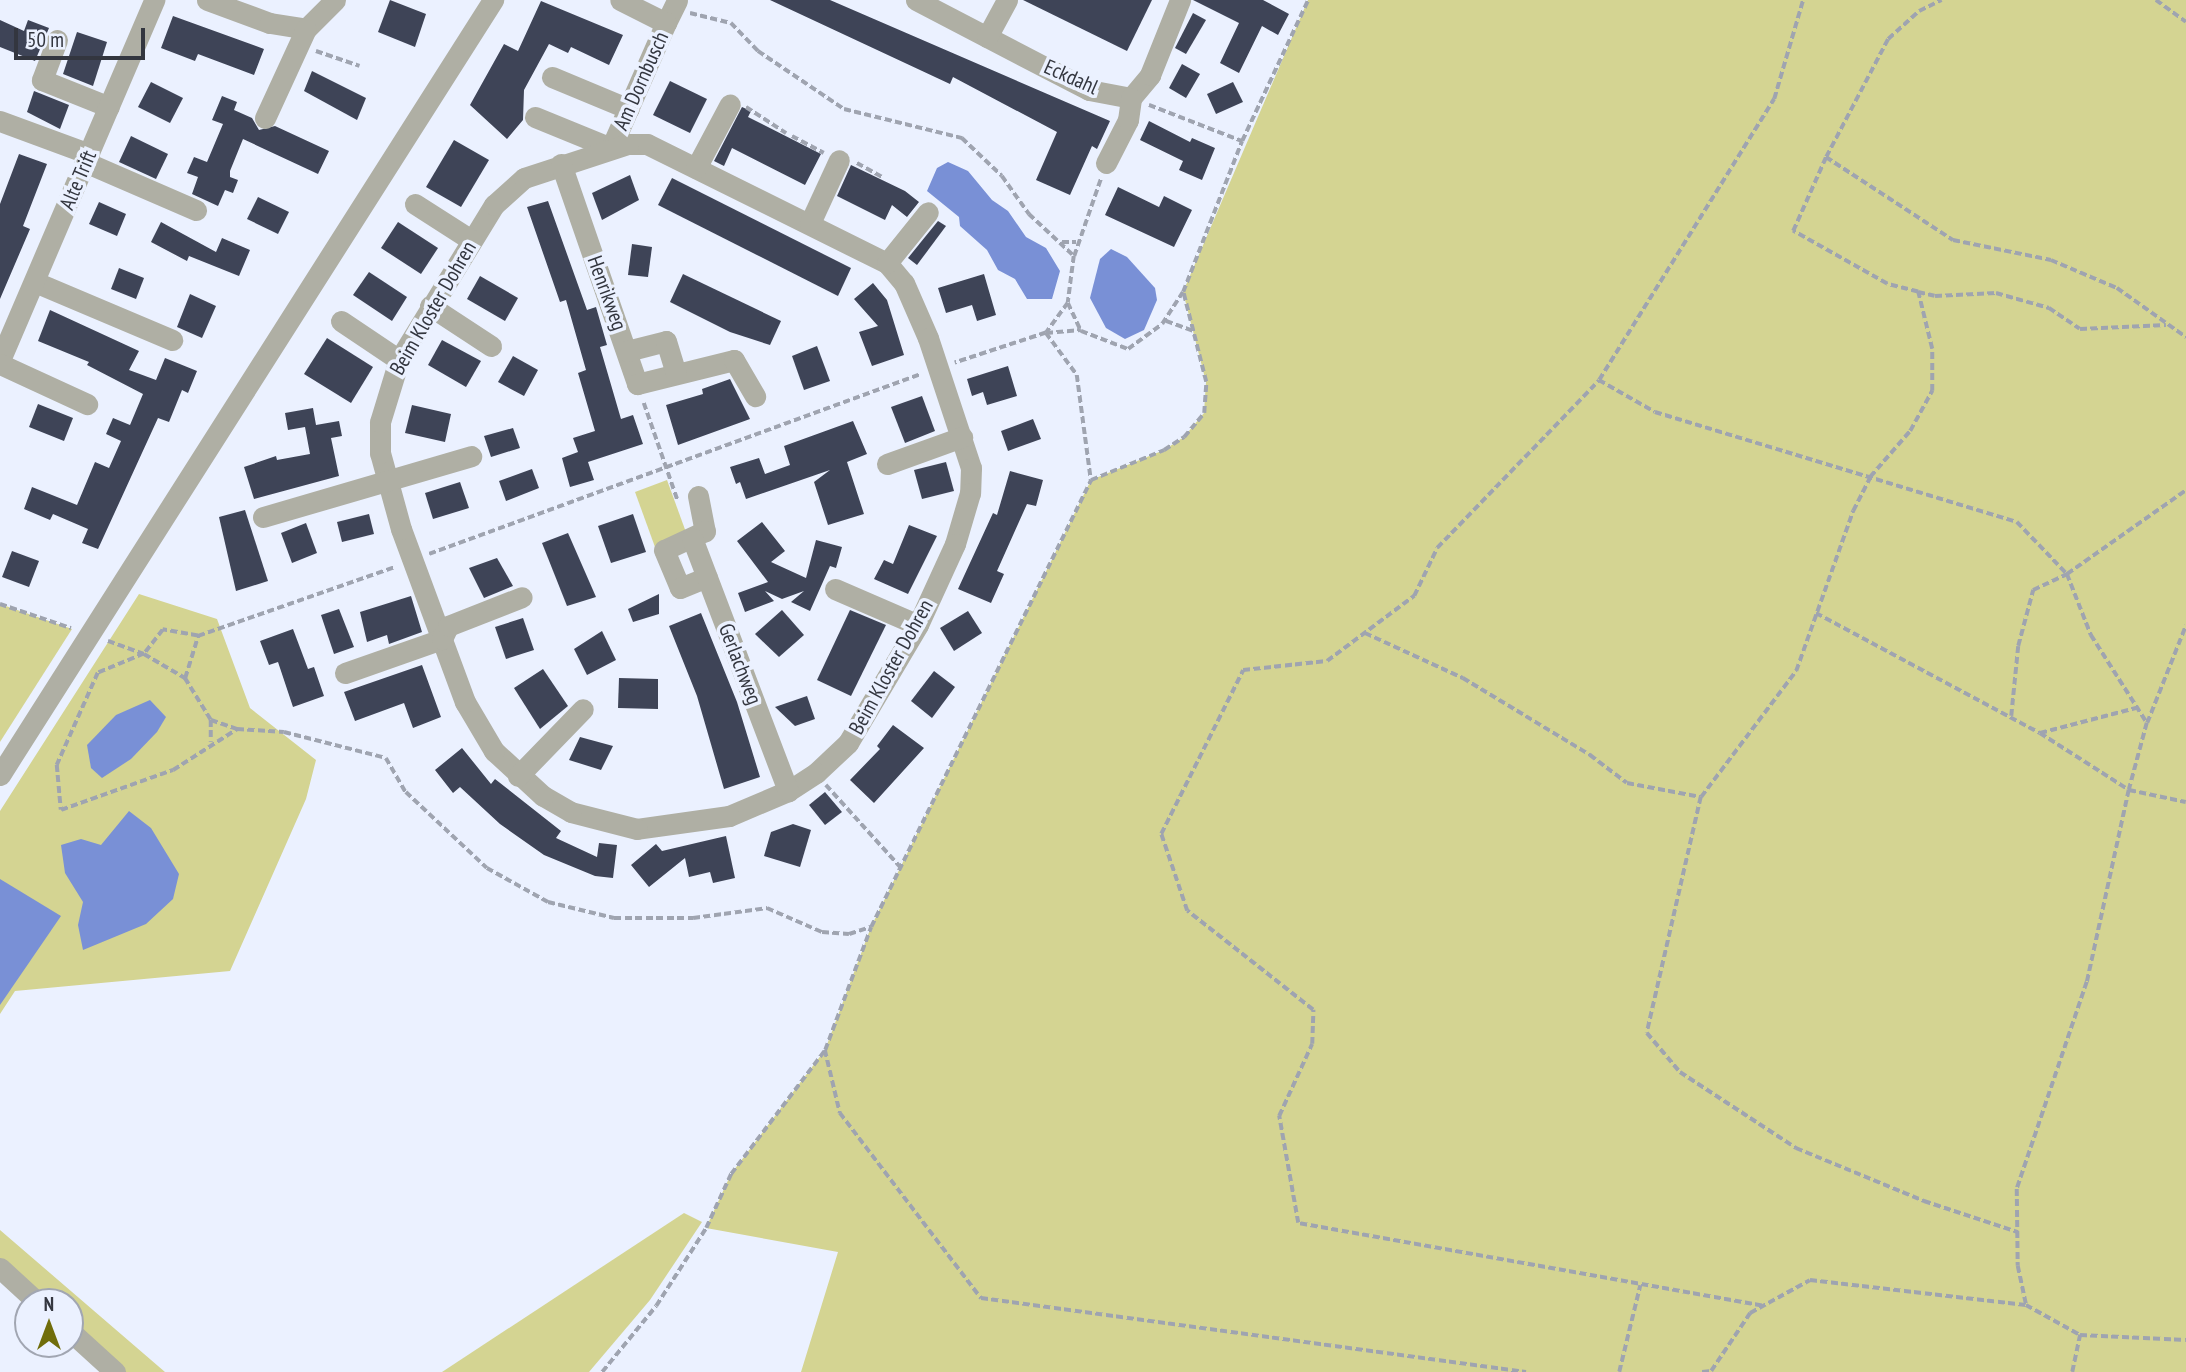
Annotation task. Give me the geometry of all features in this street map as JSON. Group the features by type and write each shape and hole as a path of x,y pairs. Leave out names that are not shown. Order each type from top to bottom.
{"street":[{"name":"Alte Trift","path":"0,362 154,0"},
{"path":"207,0 302,37"},
{"path":"265,118 302,37 335,0"},
{"path":"0,775 86,634 493,0"},
{"name":"Am Dornbusch","path":"611,148 672,11 620,0"},
{"name":"Eckdahl","path":"916,0 1090,90 1131,98"},
{"path":"988,37 1007,0"},
{"path":"1106,163 1128,120 1131,98 1150,75 1180,0"},
{"path":"57,40 42,80 109,107"},
{"path":"552,77 629,109"},
{"path":"696,168 730,104"},
{"path":"536,117 611,148"},
{"path":"0,121 87,158 196,210"},
{"name":"Beim Kloster Dohren","path":"647,145 696,168 887,263 904,283 939,368 971,468 965,518 918,625 848,743 816,774 788,791 729,816 637,829 571,812 518,776 481,731 465,702 442,639 422,558 388,483 380,453 380,422 399,360 430,306 494,205 524,178 611,148 647,145"},
{"path":"810,223 839,160"},
{"name":"Henrikweg","path":"561,164 637,384"},
{"path":"415,204 471,240"},
{"path":"887,263 928,212"},
{"path":"34,282 172,340"},
{"path":"430,306 491,346"},
{"path":"341,321 399,360"},
{"path":"627,351 666,341 676,373"},
{"path":"637,384 734,360 755,396"},
{"path":"0,362 87,404"},
{"path":"887,464 962,437"},
{"path":"263,517 388,483 471,456"},
{"path":"689,500 707,523 705,531 664,550 680,588 707,577"},
{"name":"Gerlachweg","path":"692,538 788,791"},
{"path":"835,589 918,625"},
{"path":"345,673 442,639 448,626 522,597"},
{"path":"518,776 583,709"},
{"path":"0,1268 22,1288"},
{"path":"84,1344 115,1372"}],"path":[{"path":"237,729 211,742 173,770 61,810 57,765 97,673 144,654 163,631 198,636 666,470 939,368 1046,333 1081,330 1128,349 1165,321 1183,292 1242,141 1308,0"},
{"path":"1762,1306 1298,1223 1279,1116 1312,1044 1313,1010 1187,911 1161,834 1243,670 1327,661 1414,596 1437,548 1599,380 1774,99 1803,0"},
{"path":"1942,0 1919,11 1888,39 1826,157 1793,231 1887,284 1918,292 1935,296 1996,293 2049,308 2080,329 2167,325"},
{"path":"2156,0 2186,22"},
{"path":"672,11 731,23 758,51 844,109 962,138 1002,176 1029,214 1074,256"},
{"path":"302,37 360,66"},
{"path":"1131,98 1242,141"},
{"path":"730,104 733,100 786,133"},
{"path":"792,136 848,164 850,159 884,178"},
{"path":"1826,157 1952,240 2051,260 2117,288 2186,337"},
{"path":"1046,333 1068,303 1076,242 1106,163"},
{"path":"1062,242 1076,242"},
{"path":"1091,480 1164,450 1184,437 1204,413 1206,382 1183,292"},
{"path":"1918,292 1932,349 1932,391 1910,431 1870,477 1815,613 1797,671 1701,797 1647,1032 1680,1072 1796,1148 1924,1201 2018,1232"},
{"path":"1068,303 1081,330"},
{"path":"1165,321 1193,331"},
{"path":"602,1372 656,1306 706,1228 731,1174 825,1050 871,927 903,870 1091,480 1077,375 1046,333"},
{"path":"1599,380 1655,412 2017,522 2067,574 2091,635 2147,723"},
{"path":"637,384 666,470 689,500"},
{"path":"2011,716 2018,646 2033,590 2067,574 2186,491"},
{"path":"0,604 144,654 185,678 211,720 211,742"},
{"path":"1815,613 2011,716 2129,790 2186,802"},
{"path":"2026,1305 2018,1232 2017,1189 2087,982 2129,790 2147,723 2186,625"},
{"path":"1365,633 1463,678 1590,755 1627,783 1701,797"},
{"path":"185,678 198,636"},
{"path":"2040,733 2137,708"},
{"path":"211,720 237,729 329,741 386,758 406,792 487,868 548,902 614,918 693,918 766,908 822,932 849,934 871,927"},
{"path":"816,774 903,870"},
{"path":"825,1050 840,1114 981,1298 1525,1372"},
{"path":"1702,1372 1710,1371 1750,1313 1810,1280 2026,1305 2080,1335 2186,1340"},
{"path":"1619,1372 1640,1285"},
{"path":"2072,1372 2080,1335"}],"green space":[{"path":"1308,0 2186,0 2186,1372 801,1372 838,1252 706,1228 731,1174 825,1050 871,927 1091,480 1164,450 1184,437 1204,413 1206,382 1183,292"},
{"path":"667,480 687,535 655,547 635,492"},
{"path":"139,594 217,619 250,708 316,760 306,799 230,971 15,991 0,1014 0,811"},
{"path":"0,604 72,629 0,742"},
{"path":"684,1213 702,1222 650,1300 589,1372 442,1372"},
{"path":"0,1230 67,1288 22,1288 0,1268"},
{"path":"84,1302 165,1372 115,1372 84,1344"}],"water":[{"path":"948,162 968,171 992,200 1008,211 1026,237 1046,248 1060,271 1052,299 1027,299 1015,279 998,270 987,250 960,226 959,217 927,191 937,168"},
{"path":"1111,249 1127,257 1155,288 1157,300 1144,330 1125,339 1106,328 1090,298 1100,259"},
{"path":"150,700 166,717 157,732 131,759 102,778 91,768 87,745 116,715"},
{"path":"129,811 151,828 179,874 173,899 146,924 83,950 78,925 83,902 65,873 61,845 81,839 101,845"},
{"path":"0,879 61,916 0,1005"}],"building":[{"path":"390,0 426,14 415,47 378,32"},
{"path":"770,0 830,0 1110,121 1097,149 1092,146 1070,195 1036,180 1057,132 953,77 950,84"},
{"path":"1023,0 1152,0 1127,51"},
{"path":"1193,0 1263,0 1289,14 1278,35 1262,26 1239,73 1220,63 1239,23"},
{"path":"541,1 623,35 609,65 571,47 568,53 549,44 524,90 523,120 507,139 470,105 504,44 518,51"},
{"path":"1193,13 1206,20 1186,54 1175,48"},
{"path":"173,16 264,49 254,75 198,54 195,61 161,48"},
{"path":"0,20 24,31 28,20 49,28 35,61 0,47"},
{"path":"77,32 107,42 93,86 63,74"},
{"path":"1182,64 1200,74 1186,98 1169,88"},
{"path":"312,71 366,98 357,120 304,91"},
{"path":"670,81 707,99 690,133 653,115"},
{"path":"151,82 183,98 170,123 138,107"},
{"path":"1233,82 1243,102 1216,114 1207,94"},
{"path":"34,91 69,105 60,129 27,112"},
{"path":"222,96 237,102 234,110 252,118 259,130 275,126 329,151 318,174 243,139 230,171 230,177 238,180 233,193 225,190 218,206 192,194 198,177 187,173 194,157 207,162 223,124 212,120"},
{"path":"742,107 751,111 748,117 821,154 805,185 732,148 724,166 714,161"},
{"path":"1149,121 1190,142 1192,138 1215,148 1202,180 1179,170 1183,161 1140,140"},
{"path":"131,136 168,154 156,179 119,162"},
{"path":"454,140 489,160 461,207 426,187"},
{"path":"19,154 47,164 23,226 30,229 0,299 0,204"},
{"path":"851,165 905,191 919,202 907,217 892,205 885,220 837,196"},
{"path":"630,175 639,200 602,220 592,193"},
{"path":"672,178 851,268 838,296 658,205"},
{"path":"1118,187 1159,207 1164,196 1192,210 1174,247 1105,215"},
{"path":"258,197 289,212 278,234 247,219"},
{"path":"548,201 587,310 596,307 607,345 600,347 621,419 633,415 643,444 588,462 594,480 570,487 562,458 578,452 573,438 595,431 578,373 586,370 566,300 560,302 527,207"},
{"path":"99,202 126,214 117,236 89,224"},
{"path":"938,221 946,226 917,265 908,258"},
{"path":"161,222 216,252 222,238 250,250 239,276 189,256 187,261 151,242"},
{"path":"398,222 438,248 421,274 381,248"},
{"path":"632,244 652,247 648,277 628,275"},
{"path":"119,268 144,278 136,299 111,289"},
{"path":"369,272 407,297 392,321 353,295"},
{"path":"683,274 781,321 770,345 730,332 670,302"},
{"path":"984,274 996,315 977,321 972,305 946,313 938,288"},
{"path":"480,276 518,298 505,321 467,299"},
{"path":"873,283 887,300 904,355 872,366 859,332 878,326 854,299"},
{"path":"190,294 216,306 202,338 177,327"},
{"path":"50,310 139,351 129,370 156,380 165,358 197,371 188,393 182,390 169,422 158,418 98,549 82,543 88,529 53,514 50,520 24,509 32,487 77,505 95,462 109,468 121,441 106,434 113,418 130,425 143,394 87,365 89,362 38,341"},
{"path":"327,338 373,367 351,403 304,374"},
{"path":"442,340 481,361 466,387 428,365"},
{"path":"817,346 830,381 804,390 792,356"},
{"path":"513,356 538,370 524,396 498,382"},
{"path":"1008,366 1017,396 987,405 983,392 972,396 967,379"},
{"path":"730,379 750,419 678,445 666,405 703,394 702,389"},
{"path":"922,396 935,431 905,443 891,407"},
{"path":"38,404 73,418 64,441 29,427"},
{"path":"412,405 451,414 445,442 405,433"},
{"path":"313,408 316,425 339,421 342,436 331,438 339,476 254,499 244,467 276,456 277,460 310,454 305,427 288,430 285,413"},
{"path":"1033,419 1041,439 1008,451 1001,431"},
{"path":"853,421 867,454 847,462 864,514 828,525 814,482 830,470 746,499 740,482 736,484 730,467 759,458 765,474 790,465 784,446"},
{"path":"513,428 520,448 491,457 484,436"},
{"path":"946,462 954,491 922,499 914,470"},
{"path":"532,469 539,488 506,501 499,481"},
{"path":"1010,471 1043,480 1036,506 1027,504 997,571 1004,574 991,603 958,589 993,513 997,515"},
{"path":"460,482 469,508 433,519 425,493"},
{"path":"245,510 268,581 236,591 219,517"},
{"path":"369,514 374,534 342,542 337,522"},
{"path":"633,514 646,552 611,563 598,526"},
{"path":"762,522 785,551 771,562 806,578 816,540 842,547 836,568 830,566 810,611 791,602 804,591 782,599 765,591 774,601 745,612 738,593 768,582 737,541"},
{"path":"306,523 317,553 292,563 281,533"},
{"path":"909,525 937,536 908,594 874,579 884,560 893,564"},
{"path":"568,533 596,597 567,606 542,543"},
{"path":"12,551 39,561 29,587 2,577"},
{"path":"497,558 513,586 484,598 469,568"},
{"path":"659,594 659,614 633,622 628,609"},
{"path":"411,596 422,632 389,644 387,635 367,642 360,612"},
{"path":"339,609 354,647 334,654 321,615"},
{"path":"782,610 804,635 779,657 755,634"},
{"path":"850,610 886,625 851,696 817,680"},
{"path":"968,611 982,633 954,651 940,628"},
{"path":"701,613 737,702 760,777 724,789 697,696 669,626"},
{"path":"523,618 534,650 506,659 495,627"},
{"path":"293,629 308,669 314,667 324,696 293,707 278,662 269,665 260,641"},
{"path":"602,631 616,660 587,675 574,649"},
{"path":"422,665 441,717 413,728 404,703 355,721 344,692"},
{"path":"543,669 568,706 540,729 514,688"},
{"path":"934,671 955,687 932,718 911,701"},
{"path":"619,678 658,679 658,709 618,708"},
{"path":"807,696 815,719 795,726 775,707"},
{"path":"893,725 924,748 874,803 850,780 880,749 877,746"},
{"path":"580,737 613,746 601,770 569,760"},
{"path":"462,748 491,784 495,779 561,831 556,838 597,857 599,843 617,845 613,878 595,876 544,855 500,824 460,787 453,793 435,770"},
{"path":"825,792 842,812 825,825 809,805"},
{"path":"793,824 811,830 800,867 764,856 771,832"},
{"path":"726,836 735,878 713,883 710,872 689,877 685,858 649,887 631,865 656,844 662,851"}]}
